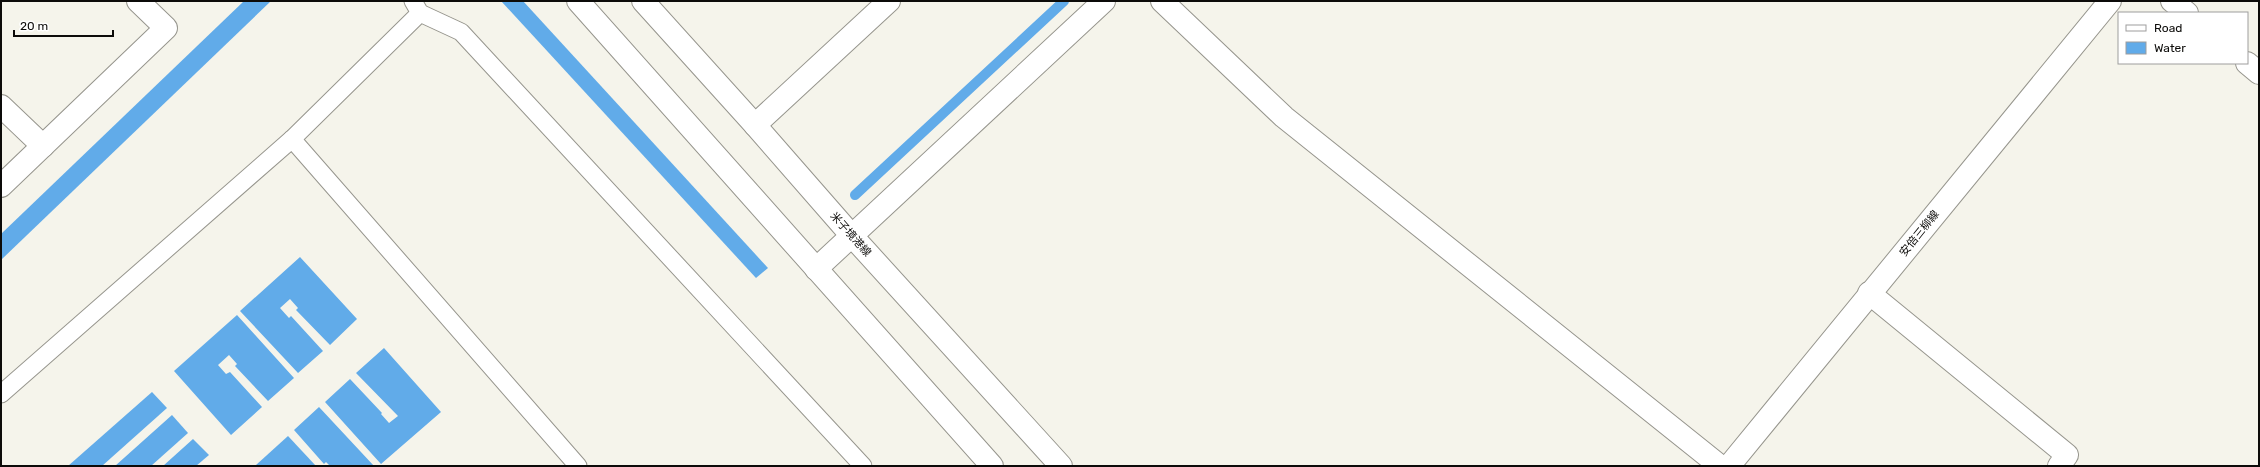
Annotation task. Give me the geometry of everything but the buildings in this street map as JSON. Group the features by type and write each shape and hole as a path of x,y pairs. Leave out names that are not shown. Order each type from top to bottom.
{"street":[{"path":"1,186 166,28 138,1"},
{"path":"578,1 992,466"},
{"name":"米子境港線","path":"643,1 756,125 852,236 1061,466"},
{"path":"756,125 889,1"},
{"path":"816,269 1104,1"},
{"path":"1162,1 1284,117 1720,466"},
{"name":"安倍三柳線","path":"1729,466 1869,293 2110,1"},
{"path":"2172,1 2186,12"},
{"path":"2248,64 2259,73"},
{"path":"1,106 43,146"},
{"path":"1869,293 2069,462"}],"lane":[{"path":"1,394 292,139 416,7 462,32 863,466"},
{"path":"292,139 578,466"}],"water":[{"path":"244,1 271,1 1,260 1,234"},
{"path":"501,1 523,1 768,268 756,278"},
{"path":"300,257 357,319 330,345 296,310 298,308 290,299 280,308 289,318 291,316 323,351 298,373 240,311"},
{"path":"237,315 294,378 268,401 235,366 237,364 229,355 218,365 226,374 230,372 262,407 231,435 174,371"},
{"path":"384,348 441,412 381,464 325,402 350,379 382,413 381,414 389,423 398,416 356,373"},
{"path":"152,392 167,408 102,466 68,466"},
{"path":"319,407 374,466 330,466 326,462 324,464 294,430"},
{"path":"172,415 188,433 151,466 115,466"},
{"path":"288,436 316,466 256,465"},
{"path":"193,439 209,455 196,466 163,466"}],"waterway":[{"path":"855,195 1064,1"}]}
